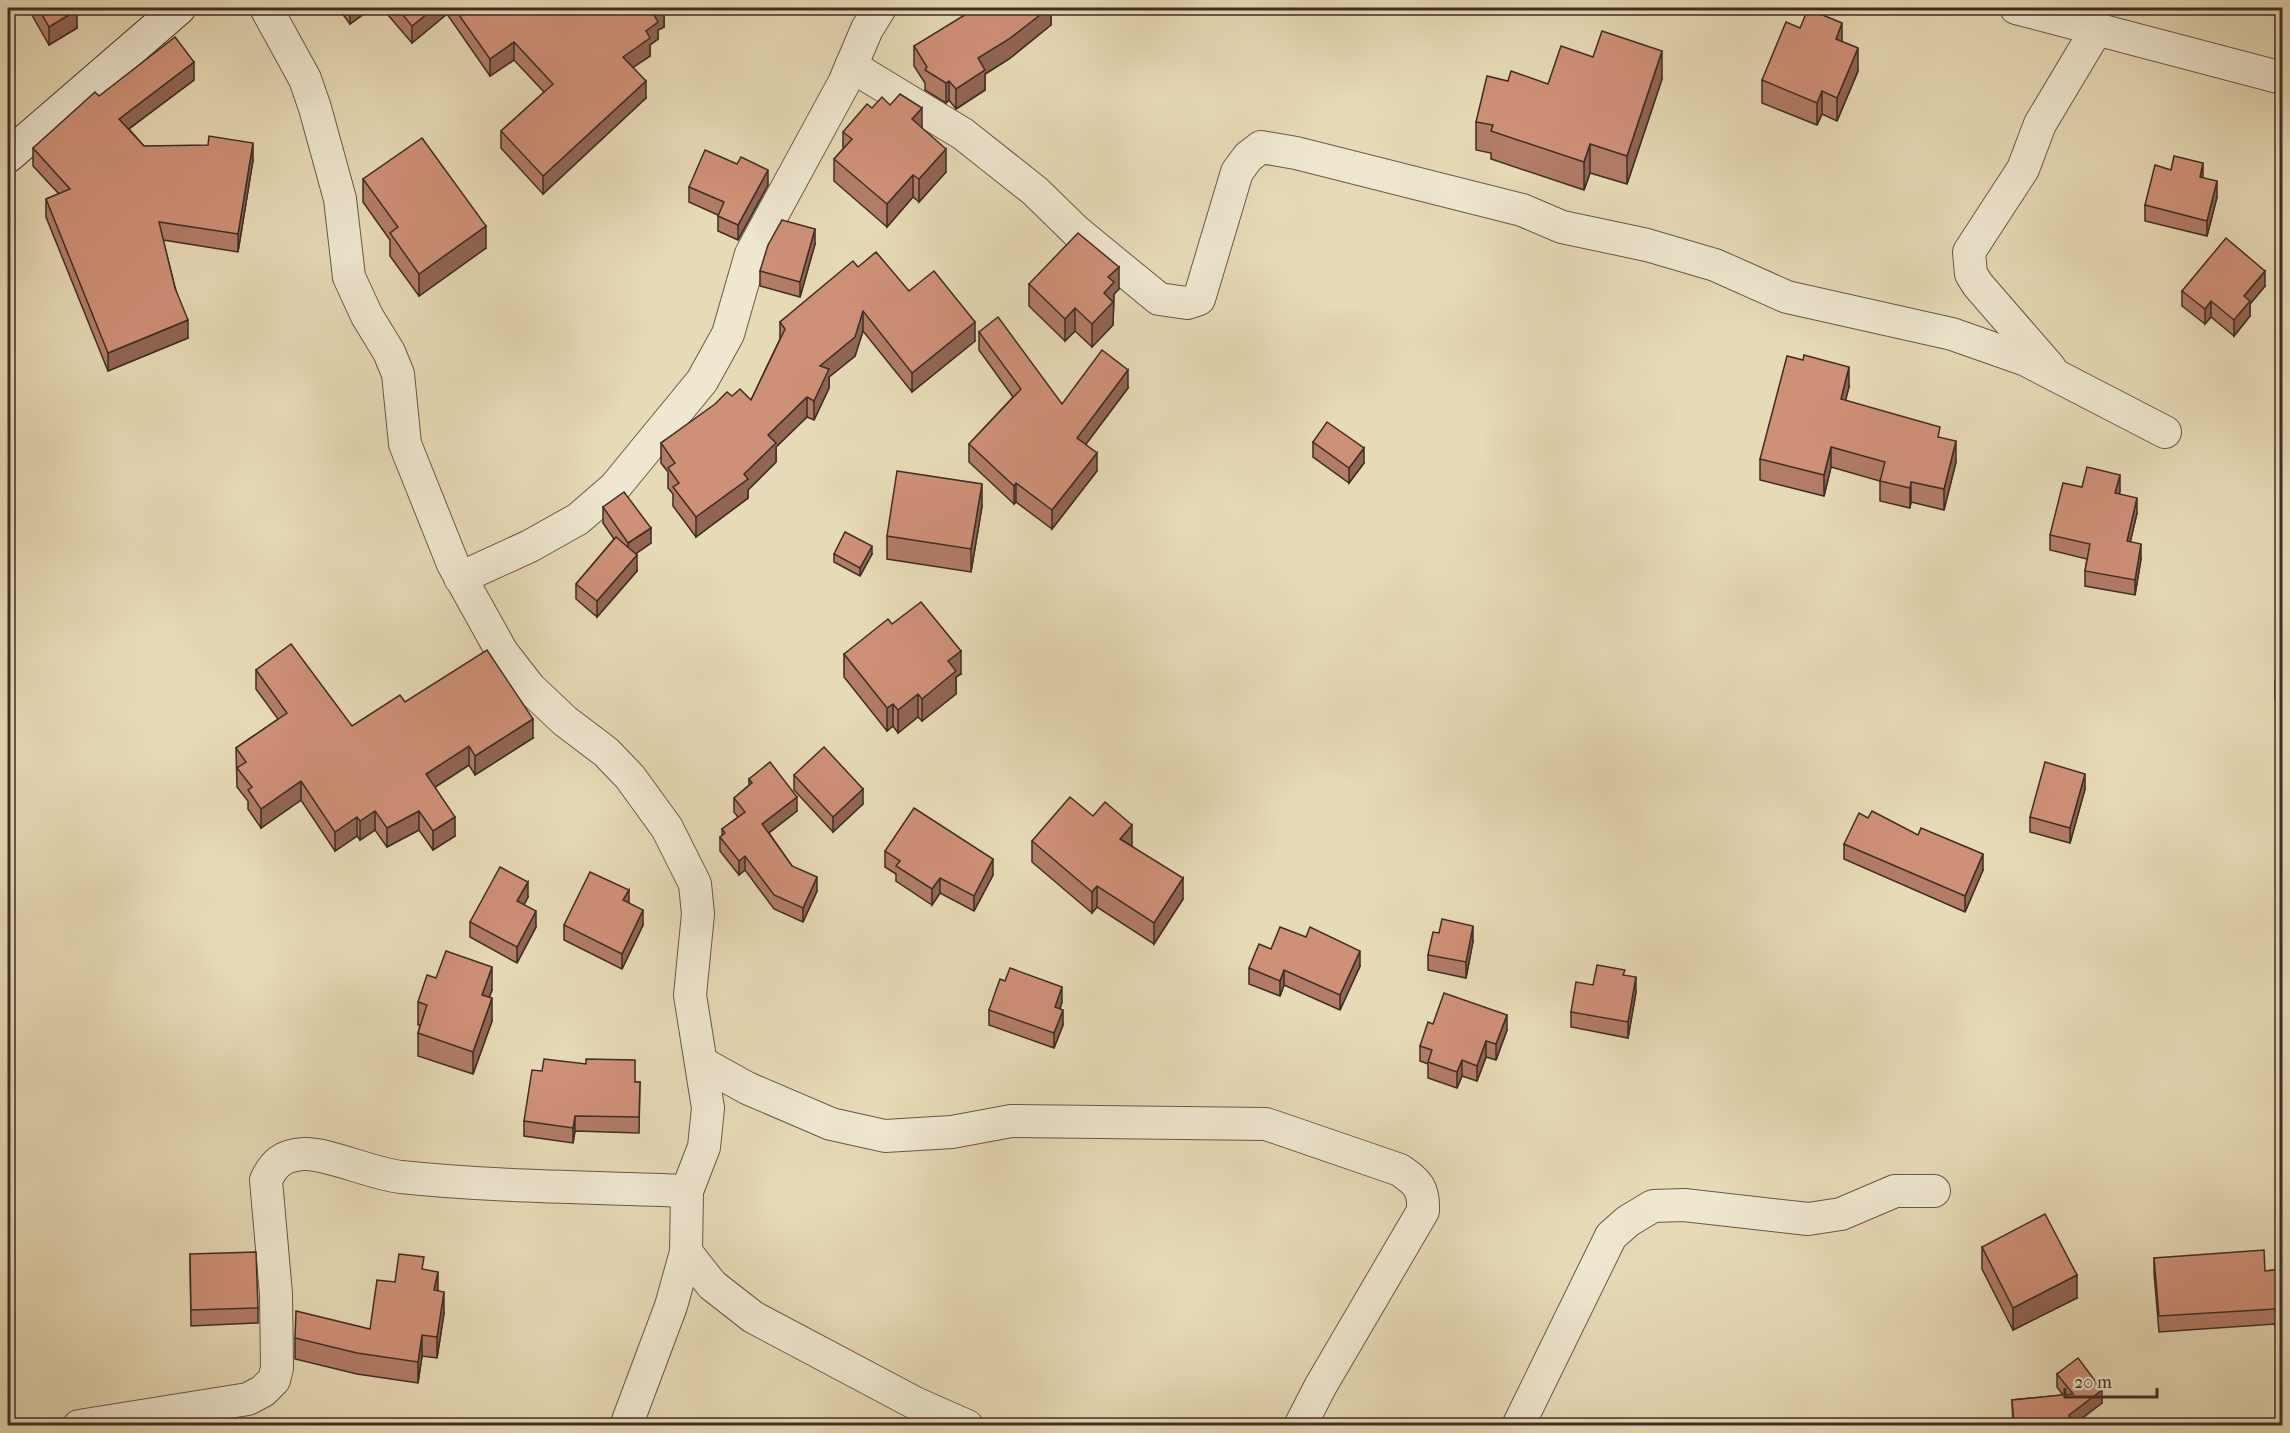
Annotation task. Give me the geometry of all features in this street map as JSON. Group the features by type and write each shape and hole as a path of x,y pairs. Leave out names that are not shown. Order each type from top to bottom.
{"main road":[{"path":"8,156 179,8"}],"street":[{"path":"266,8 305,79 315,108 339,199 349,277 367,316 389,352 398,374 405,444 460,578 502,652 530,688 565,721 606,752 630,777 667,828 685,860 698,897 690,995 708,1107 704,1147 687,1191 686,1252 670,1306 626,1425"},
{"path":"460,578 530,546 578,519 615,487 683,407 702,381 728,334 751,254 880,8"},
{"path":"2016,8 2098,27 2283,78"},
{"path":"2057,376 1978,285 1971,274 1970,252 2023,169 2040,124 2098,27"},
{"path":"851,66 963,134 1035,191 1076,231 1159,299 1174,303 1187,303 1199,299 1237,172 1248,157 1261,147 1296,153 1460,193 1522,210 1562,227 1647,244 1715,265 1787,297 1952,334 2026,360 2165,432"},
{"path":"702,1063 747,1088 831,1124 885,1136 952,1132 1011,1120 1266,1124 1400,1170 1416,1181 1424,1196 1423,1211 1300,1425"},
{"path":"79,1425 248,1399 263,1392 274,1380 277,1368 276,1294 266,1180 274,1165 285,1157 305,1154 368,1171 401,1177 532,1186 687,1191"},
{"path":"1518,1425 1611,1236 1653,1206 1684,1205 1808,1219 1840,1214 1894,1191 1934,1191"},
{"path":"686,1252 712,1285 753,1317 915,1403 967,1425"}],"building":[{"path":"38,8 75,8 77,10 49,27"},
{"path":"397,8 434,8 412,26"},
{"path":"454,8 664,9 654,15 658,22 646,31 650,38 623,57 646,81 543,176 501,131 553,84 514,42 490,59"},
{"path":"976,8 1049,8 1009,39 978,58 985,70 956,89 949,81 946,83 925,70 927,67 914,46"},
{"path":"1808,9 1842,23 1836,39 1858,48 1837,98 1822,91 1817,103 1762,80 1786,22 1800,28"},
{"path":"1602,31 1662,51 1627,156 1590,144 1584,162 1491,131 1493,125 1476,122 1487,76 1508,81 1511,71 1548,84 1561,46 1593,57"},
{"path":"175,37 194,62 119,119 144,146 208,145 209,136 253,143 238,234 159,222 175,288 188,320 108,353 46,199 70,189 33,148 95,92 99,96"},
{"path":"900,94 922,108 912,119 946,149 919,179 913,175 887,204 834,159 852,139 843,132 867,104 872,108 882,97 890,105"},
{"path":"422,138 486,226 419,274 390,233 398,227 363,179"},
{"path":"705,150 737,164 741,157 768,170 738,225 718,216 724,202 689,187"},
{"path":"2174,156 2203,163 2200,177 2217,181 2207,221 2145,205 2155,165 2171,170"},
{"path":"782,220 815,229 800,282 760,271 768,245"},
{"path":"1078,233 1119,267 1108,277 1114,282 1104,293 1113,302 1092,324 1075,308 1065,319 1029,284"},
{"path":"2226,238 2265,271 2244,296 2250,301 2234,320 2211,301 2205,309 2182,291"},
{"path":"876,252 909,291 934,271 975,322 912,373 863,311 855,337 820,366 829,369 814,401 807,397 768,435 776,443 744,474 748,479 696,517 673,487 679,483 668,468 675,463 661,443 715,404 727,392 732,396 740,389 751,400 785,329 780,322 853,261 858,267"},
{"path":"998,317 1062,404 1102,350 1128,370 1077,438 1097,453 1052,510 1016,483 1014,486 969,444 1021,389 979,332"},
{"path":"1804,355 1849,367 1841,399 1940,427 1938,437 1956,441 1944,489 1911,482 1910,488 1880,481 1885,462 1831,447 1824,475 1760,459 1787,356 1803,360"},
{"path":"1327,422 1364,448 1349,468 1313,442"},
{"path":"2087,467 2120,475 2115,493 2137,498 2127,541 2141,544 2135,580 2085,571 2090,544 2050,535 2063,483 2082,487"},
{"path":"897,471 982,484 971,549 887,536"},
{"path":"624,492 651,528 628,543 603,507"},
{"path":"845,532 872,546 860,568 834,554"},
{"path":"616,537 637,555 597,601 576,584"},
{"path":"921,602 961,651 948,661 956,671 922,699 918,694 898,710 893,704 887,708 844,654 888,619 892,624"},
{"path":"2283,636 2283,683 2275,682"},
{"path":"291,644 352,726 400,695 405,702 487,650 533,719 475,756 469,746 426,774 455,817 433,831 419,811 387,828 375,811 360,821 357,817 335,832 301,781 261,809 248,790 252,787 237,768 246,762 236,748 287,713 256,670"},
{"path":"824,747 863,789 833,817 794,775"},
{"path":"770,762 797,797 762,824 792,866 817,877 803,908 774,895 745,856 739,861 720,837 725,833 722,829 745,812 734,798 752,783 749,779"},
{"path":"2045,762 2085,774 2070,828 2030,817"},
{"path":"1070,797 1093,816 1105,802 1132,825 1120,839 1183,878 1154,923 1097,886 1092,892 1032,841"},
{"path":"914,808 993,859 974,896 940,878 932,889 896,866 900,861 885,851"},
{"path":"1872,811 1918,835 1921,828 1983,854 1965,896 1844,844 1859,813 1868,818"},
{"path":"500,867 528,882 517,901 536,911 517,947 470,922"},
{"path":"590,872 629,890 623,900 643,910 622,954 564,925"},
{"path":"1442,919 1473,926 1466,962 1428,955 1433,932 1439,933"},
{"path":"1280,927 1306,937 1310,927 1360,951 1340,995 1284,970 1280,981 1249,968 1259,944 1271,949"},
{"path":"446,951 492,967 482,995 492,998 473,1052 418,1033 427,1005 418,1002 427,975 436,978"},
{"path":"1597,965 1625,970 1623,975 1636,977 1628,1022 1571,1012 1576,982 1593,985"},
{"path":"1010,968 1062,987 1055,1007 1063,1010 1054,1033 989,1010 1000,979 1005,981"},
{"path":"1444,993 1507,1015 1496,1044 1486,1041 1477,1066 1462,1060 1457,1072 1428,1062 1432,1050 1420,1046 1428,1022 1433,1024"},
{"path":"544,1059 586,1064 586,1059 635,1060 635,1082 640,1082 639,1117 575,1116 573,1128 524,1121 532,1070 542,1071"},
{"path":"2045,1214 2077,1275 2013,1308 1982,1247"},
{"path":"2264,1250 2265,1271 2283,1269 2283,1311 2275,1312 2275,1309 2159,1316 2154,1258"},
{"path":"256,1252 258,1308 191,1310 190,1254"},
{"path":"399,1254 424,1257 422,1269 438,1272 434,1290 444,1292 437,1337 422,1335 418,1362 357,1353 295,1338 296,1311 370,1329 377,1280 395,1282"},
{"path":"2078,1358 2102,1390 2069,1415 2071,1425 2014,1425 2012,1400 2073,1394 2057,1374"}]}
